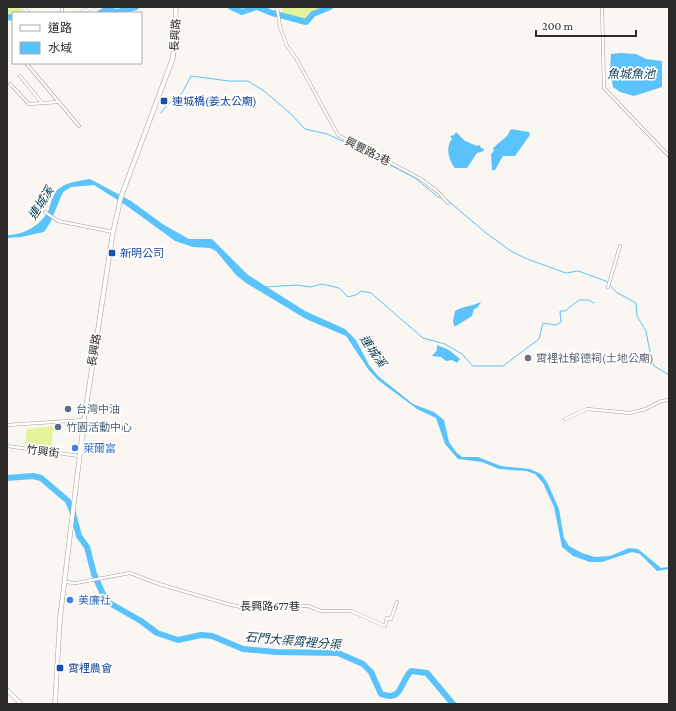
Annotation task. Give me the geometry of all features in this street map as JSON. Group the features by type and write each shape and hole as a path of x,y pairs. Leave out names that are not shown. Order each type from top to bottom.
{"main road":[{"name":"長興路","path":"64,582 84,420 113,232 120,198 173,58 176,7"},
{"path":"55,704 64,582"}],"street":[{"path":"82,12 94,7"},
{"path":"602,7 604,88 669,156"},
{"name":"興豐路2巷","path":"278,9 287,46 296,58 338,135 422,179 438,192 448,203"},
{"path":"27,64 79,126"},
{"path":"20,76 42,103"},
{"path":"10,84 29,104 58,102"},
{"path":"45,212 58,221 113,232"},
{"path":"608,287 620,246"},
{"path":"565,419 587,409 630,413 640,411 661,401 669,400"},
{"path":"7,425 84,420"},
{"name":"竹興街","path":"7,446 79,456"},
{"name":"長興路677巷","path":"64,582 76,583 130,573 159,584 231,605 241,607 257,605 308,606 321,611 351,612 385,626 387,618 391,619 397,602"},
{"path":"7,690 21,704"}],"green space":[{"path":"7,7 19,7 23,12 12,12 12,16 7,16"},
{"path":"282,7 324,7 310,14 304,21 281,12"},
{"path":"54,426 51,448 25,444 27,429"}],"water":[{"name":"魚城魚池","path":"611,54 636,54 646,59 662,61 662,87 634,96 620,92 613,87 610,71"},
{"path":"511,129 529,132 530,135 515,156 503,156 495,170 492,170 491,154 494,151 493,148 507,136"},
{"path":"456,132 465,141 477,146 480,145 481,148 484,149 484,151 477,153 467,168 455,168 451,162 448,150 452,139 450,136 454,135"},
{"path":"90,179 131,201 164,225 189,239 212,239 248,275 305,311 345,329 356,340 369,365 378,376 413,404 434,412 444,420 449,442 456,452 462,457 478,457 501,466 530,469 541,474 547,482 559,509 564,538 569,546 582,553 595,557 610,556 629,548 638,549 661,568 669,567 669,569 657,571 640,554 632,552 602,562 590,562 573,556 562,547 554,507 543,483 535,474 526,471 499,469 482,462 458,459 445,444 436,418 417,409 378,380 368,369 346,336 306,319 246,283 236,275 216,251 210,248 193,247 175,241 127,206 94,185 71,187 63,192 50,223 44,232 21,237 7,238 7,235 13,235 26,231 42,220 46,215 53,196 58,189 69,183"},
{"path":"481,302 477,308 474,309 472,316 454,326 453,321 455,311"},
{"path":"437,345 449,350 460,359 457,363 452,360 446,361 441,357 432,356 437,350"}],"waterway":[{"path":"118,12 136,7"},
{"path":"231,7 242,12 256,7"},
{"path":"257,7 272,13 306,22 313,14 330,7"},
{"path":"102,12 106,10 118,12"},
{"path":"7,17 12,18"},
{"path":"161,113 167,105 182,93 191,76 229,81 248,81 264,91 291,114 305,129 327,134 358,148 415,178 438,197 443,198"},
{"path":"446,199 486,233 511,251 527,259 566,273 578,271 606,281 616,292 636,303 637,316 646,331 654,366 669,375"},
{"path":"265,287 297,285 310,287 322,284 339,288 348,297 356,295 361,291 371,293 423,338 445,344 462,354 473,366 503,366 539,339 543,323 556,325 561,322 560,311 565,311 579,300 589,300 594,303"},
{"name":"石門大渠霄裡分渠","path":"7,478 33,476 41,478 68,501 79,536 87,547 94,574 106,601 141,621 157,633 178,640 201,635 212,636 243,649 276,652 338,653 363,664 371,672 381,694 388,696 397,694 411,671 427,673 453,704"}],"place":[{"name":"連城橋(姜太公廟)","path":"164,101"},
{"name":"新明公司","path":"112,253"},
{"name":"霄裡社郁德祠(土地公廟)","path":"528,358"},
{"name":"台灣中油","path":"68,409"},
{"name":"竹園活動中心","path":"58,427"},
{"name":"萊爾富","path":"75,448"},
{"name":"美廉社","path":"70,600"},
{"name":"霄裡農會","path":"60,668"}],"water label":[{"name":"連城溪","path":"41,203"},
{"name":"連城溪","path":"373,351"}]}
